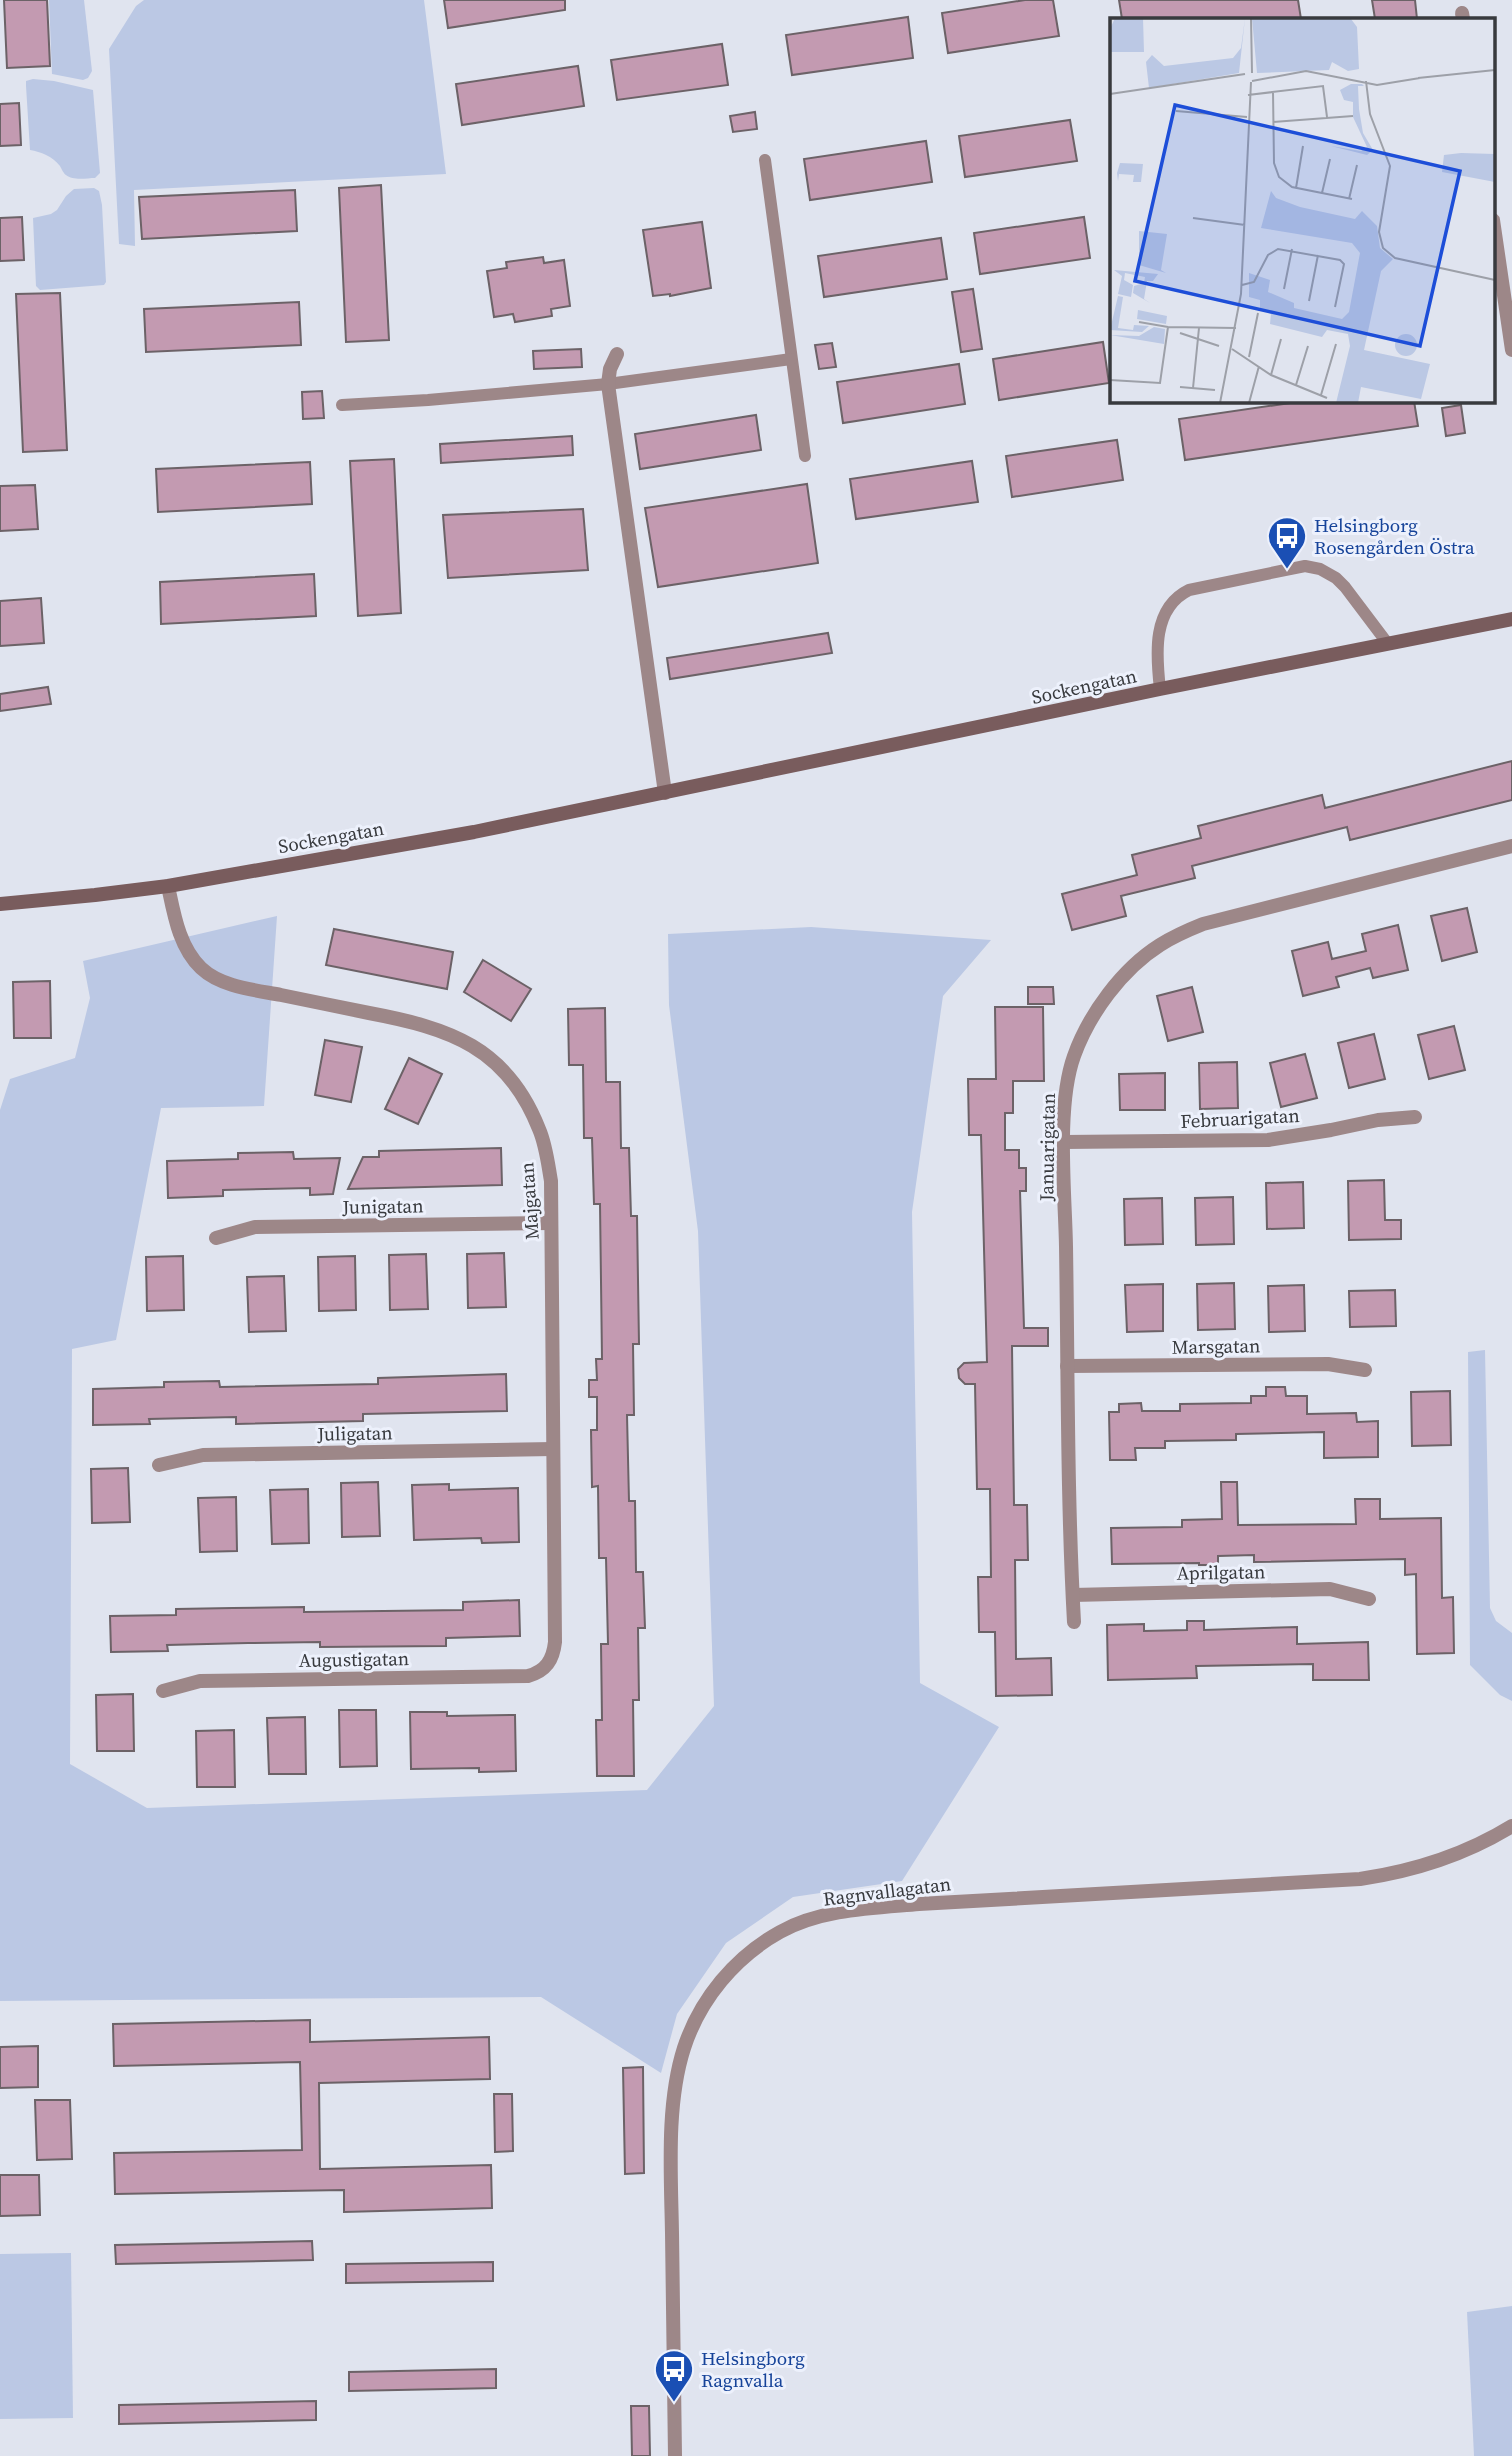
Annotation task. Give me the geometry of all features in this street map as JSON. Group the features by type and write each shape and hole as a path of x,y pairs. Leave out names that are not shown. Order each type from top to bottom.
{"street":[{"path":"1494,227 1512,350"},
{"path":"617,354 610,369 608,384 665,793"},
{"name":"Sockengatan","path":"0,904 168,886 474,832 1160,689 1512,619"},
{"name":"Januarigatan","path":"1074,1622 1064,1142 1068,1079 1080,1041 1099,1007 1141,960 1158,946 1194,928 1226,917 1512,846"},
{"name":"Majgatan","path":"168,886 182,939 201,968 214,977 252,990 413,1021 459,1037 488,1056 518,1088 540,1131 551,1181 555,1642 554,1653 545,1669"},
{"name":"Februarigatan","path":"1064,1142 1268,1140 1378,1120 1415,1118"},
{"name":"Junigatan","path":"216,1238 254,1227 551,1223"},
{"name":"Marsgatan","path":"1068,1366 1328,1364 1365,1370"},
{"name":"Juligatan","path":"159,1465 203,1455 553,1449"},
{"name":"Aprilgatan","path":"1073,1595 1330,1589 1369,1599"},
{"name":"Augustigatan","path":"163,1691 200,1681 528,1676 545,1669"},
{"name":"Ragnvallagatan","path":"675,2456 671,2199 675,2086 685,2045 708,1998 734,1966 751,1952 781,1931 829,1915 857,1910 919,1904 1360,1879 1391,1874 1422,1867 1465,1851 1512,1826"}],"lane":[{"path":"765,160 806,456"},
{"path":"342,405 608,384 791,359"},
{"path":"1160,689 1158,639 1166,613 1175,598 1189,590 1287,570 1312,567 1336,578 1388,644"}],"shaded area":[{"path":"49,0 84,0 92,71 88,78 83,80 52,74"},
{"path":"144,0 424,0 446,174 134,190 135,246 119,244 109,49 136,6"},
{"path":"33,79 93,90 100,173 95,178 69,177 50,157 30,150 26,81"},
{"path":"94,188 99,191 102,205 106,282 104,285 40,290 36,286 33,218 57,210 74,189"},
{"path":"277,916 264,1106 161,1108 116,1340 72,1349 70,1764 147,1808 647,1790 714,1706 698,1231 669,1005 668,934 811,927 991,940 943,996 912,1212 920,1683 999,1727 902,1881 793,1897 726,1943 677,2014 661,2073 541,1997 0,2001 0,1110 10,1079 75,1058 90,998 83,961"},
{"path":"1485,1350 1490,1608 1496,1621 1512,1633 1512,1701 1500,1695 1470,1665 1468,1352"},
{"path":"71,2253 73,2418 0,2419 0,2254"},
{"path":"1512,2306 1512,2456 1474,2456 1467,2312"}],"building":[{"path":"4,0 47,0 50,66 7,68"},
{"path":"444,0 565,0 565,10 448,28"},
{"path":"1025,0 1053,0 1059,36 948,53 942,13"},
{"path":"1119,0 1298,0 1301,18 1122,18"},
{"path":"1372,0 1415,0 1417,18 1375,18"},
{"path":"908,17 913,58 792,75 786,35"},
{"path":"722,44 728,85 617,100 611,60"},
{"path":"578,66 584,106 462,125 456,84"},
{"path":"19,103 21,145 0,146 0,104"},
{"path":"755,112 757,129 733,132 730,116"},
{"path":"1070,120 1077,161 965,177 959,136"},
{"path":"926,141 932,182 810,200 804,159"},
{"path":"381,185 389,340 346,342 339,188"},
{"path":"295,190 297,231 142,239 139,197"},
{"path":"22,217 24,260 0,261 0,218"},
{"path":"1084,217 1090,258 980,274 974,233"},
{"path":"702,222 711,288 670,296 653,296 643,230"},
{"path":"941,238 947,279 824,297 818,256"},
{"path":"543,257 544,263 564,260 570,306 551,309 552,316 515,322 513,314 494,317 487,271 507,268 506,262"},
{"path":"973,289 982,349 961,352 952,292"},
{"path":"60,293 67,450 23,452 16,294"},
{"path":"299,302 301,345 146,352 144,309"},
{"path":"1103,342 1109,383 999,400 993,359"},
{"path":"832,343 836,367 819,369 815,345"},
{"path":"581,349 582,367 534,369 533,351"},
{"path":"959,364 965,404 843,423 837,382"},
{"path":"322,391 324,418 303,419 302,392"},
{"path":"1297,402 1414,402 1418,426 1185,460 1179,419"},
{"path":"1461,405 1465,433 1446,436 1442,408"},
{"path":"756,415 761,450 640,469 635,434"},
{"path":"572,436 573,455 441,463 440,444"},
{"path":"1117,440 1123,480 1012,497 1006,456"},
{"path":"394,459 401,613 358,616 350,461"},
{"path":"972,461 978,502 856,519 850,479"},
{"path":"310,462 312,504 158,512 156,469"},
{"path":"807,484 818,563 658,587 645,508"},
{"path":"35,485 38,529 0,531 0,486"},
{"path":"583,509 588,570 448,578 443,515"},
{"path":"314,574 316,616 161,624 160,582"},
{"path":"41,598 44,643 0,646 0,601"},
{"path":"828,633 832,653 670,679 667,658"},
{"path":"48,687 51,704 0,711 0,694"},
{"path":"1512,761 1512,800 1350,840 1347,827 1192,866 1195,878 1121,896 1126,916 1072,930 1062,894 1137,875 1132,855 1201,838 1198,826 1322,795 1325,808"},
{"path":"1467,908 1477,952 1442,961 1431,916"},
{"path":"1398,925 1408,970 1373,978 1370,968 1336,977 1339,987 1303,996 1292,951 1328,942 1332,959 1366,951 1362,934"},
{"path":"334,929 453,952 447,989 326,965"},
{"path":"483,960 531,989 511,1021 464,992"},
{"path":"50,981 51,1038 14,1038 13,982"},
{"path":"1028,987 1053,987 1054,1004 1028,1004"},
{"path":"1192,987 1203,1032 1168,1041 1157,996"},
{"path":"995,1007 1043,1007 1044,1081 1013,1081 1013,1113 1005,1113 1005,1150 1019,1150 1019,1168 1026,1168 1026,1191 1020,1191 1024,1328 1048,1328 1048,1346 1012,1346 1014,1505 1027,1505 1028,1560 1015,1560 1016,1659 1051,1658 1052,1695 996,1696 995,1632 979,1632 978,1577 991,1577 990,1489 977,1489 975,1384 965,1384 959,1378 958,1369 964,1363 987,1362 981,1135 969,1135 968,1079 996,1079"},
{"path":"605,1008 606,1082 620,1082 621,1148 629,1148 631,1216 637,1216 639,1344 633,1344 634,1415 627,1415 629,1501 635,1501 636,1572 643,1572 645,1628 638,1628 639,1700 633,1700 634,1776 597,1776 596,1720 602,1720 601,1644 608,1644 606,1558 599,1558 598,1486 592,1487 591,1430 597,1430 597,1397 589,1397 589,1380 597,1380 596,1359 602,1359 600,1204 594,1204 592,1138 584,1138 583,1065 569,1065 568,1009"},
{"path":"1454,1026 1465,1070 1429,1079 1418,1035"},
{"path":"1374,1034 1385,1079 1349,1088 1338,1043"},
{"path":"325,1040 362,1047 351,1102 315,1095"},
{"path":"1305,1054 1317,1098 1281,1107 1270,1063"},
{"path":"409,1058 442,1074 418,1124 385,1109"},
{"path":"1237,1062 1238,1108 1200,1109 1199,1063"},
{"path":"1165,1073 1165,1110 1120,1110 1119,1074"},
{"path":"501,1148 502,1185 348,1189 363,1157 379,1157 379,1151"},
{"path":"293,1152 294,1159 340,1158 333,1194 310,1195 310,1188 223,1190 223,1196 168,1198 167,1161 238,1159 238,1153"},
{"path":"1384,1180 1385,1220 1401,1220 1401,1239 1349,1240 1348,1181"},
{"path":"1303,1182 1304,1228 1267,1229 1266,1183"},
{"path":"1233,1197 1234,1244 1196,1245 1195,1198"},
{"path":"1162,1198 1163,1244 1125,1245 1124,1199"},
{"path":"504,1253 506,1307 468,1308 467,1254"},
{"path":"426,1254 428,1309 390,1310 389,1255"},
{"path":"183,1256 184,1310 147,1311 146,1257"},
{"path":"355,1256 356,1310 319,1311 318,1257"},
{"path":"284,1276 286,1331 249,1332 247,1277"},
{"path":"1234,1283 1235,1329 1198,1330 1197,1284"},
{"path":"1163,1284 1163,1331 1127,1332 1125,1285"},
{"path":"1304,1285 1305,1331 1269,1332 1268,1286"},
{"path":"1395,1290 1396,1326 1350,1327 1349,1291"},
{"path":"506,1374 507,1411 363,1414 363,1421 236,1424 236,1417 149,1419 150,1424 93,1425 93,1389 164,1387 164,1382 219,1381 220,1387 378,1384 378,1378"},
{"path":"1266,1387 1285,1387 1286,1396 1307,1396 1307,1414 1356,1413 1357,1422 1378,1421 1378,1457 1324,1458 1324,1432 1236,1434 1236,1440 1165,1441 1165,1448 1135,1448 1136,1460 1110,1460 1109,1412 1119,1412 1119,1404 1141,1403 1142,1411 1180,1411 1180,1404 1251,1403 1251,1396 1266,1396"},
{"path":"1450,1391 1451,1445 1412,1446 1411,1392"},
{"path":"128,1468 130,1522 92,1523 91,1469"},
{"path":"378,1482 380,1536 342,1537 341,1483"},
{"path":"1221,1482 1237,1482 1238,1525 1356,1524 1355,1499 1380,1499 1380,1519 1441,1518 1442,1598 1453,1597 1454,1653 1417,1654 1416,1574 1405,1575 1405,1559 1254,1562 1254,1555 1218,1556 1218,1565 1112,1564 1111,1528 1182,1527 1182,1520 1222,1519"},
{"path":"449,1484 449,1490 518,1488 519,1542 482,1543 481,1538 414,1540 412,1485"},
{"path":"308,1489 309,1543 272,1544 270,1490"},
{"path":"236,1497 237,1551 200,1552 198,1498"},
{"path":"519,1600 520,1636 446,1638 446,1646 320,1647 320,1642 248,1643 167,1645 168,1651 111,1652 110,1616 176,1615 176,1609 233,1608 304,1607 304,1612 463,1610 463,1602"},
{"path":"1187,1621 1204,1621 1204,1630 1297,1627 1297,1644 1368,1642 1369,1680 1313,1680 1313,1664 1196,1666 1197,1678 1108,1680 1107,1625 1144,1624 1144,1631 1187,1630"},
{"path":"133,1694 134,1751 97,1751 96,1695"},
{"path":"339,1710 376,1710 377,1766 340,1767"},
{"path":"410,1712 447,1712 447,1716 515,1715 516,1771 479,1772 479,1768 411,1769"},
{"path":"305,1717 306,1774 269,1774 267,1718"},
{"path":"234,1730 235,1787 197,1787 196,1731"},
{"path":"310,2020 310,2042 489,2037 490,2079 319,2083 320,2169 491,2165 492,2208 344,2212 344,2190 115,2194 114,2153 302,2150 300,2062 114,2066 113,2024"},
{"path":"38,2046 38,2087 0,2088 0,2047"},
{"path":"643,2067 644,2173 625,2174 623,2068"},
{"path":"494,2094 512,2094 513,2151 495,2152"},
{"path":"35,2100 70,2100 72,2159 37,2160"},
{"path":"0,2175 39,2175 40,2215 0,2216"},
{"path":"312,2241 313,2260 116,2264 115,2245"},
{"path":"493,2262 493,2281 346,2283 346,2264"},
{"path":"496,2369 496,2388 349,2391 349,2372"},
{"path":"316,2401 316,2420 119,2424 119,2405"},
{"path":"631,2406 649,2406 650,2456 632,2456"}],"place":[{"name":"Helsingborg Rosengården Östra","path":"1287,570"},
{"name":"Helsingborg Ragnvalla","path":"674,2403"}]}
